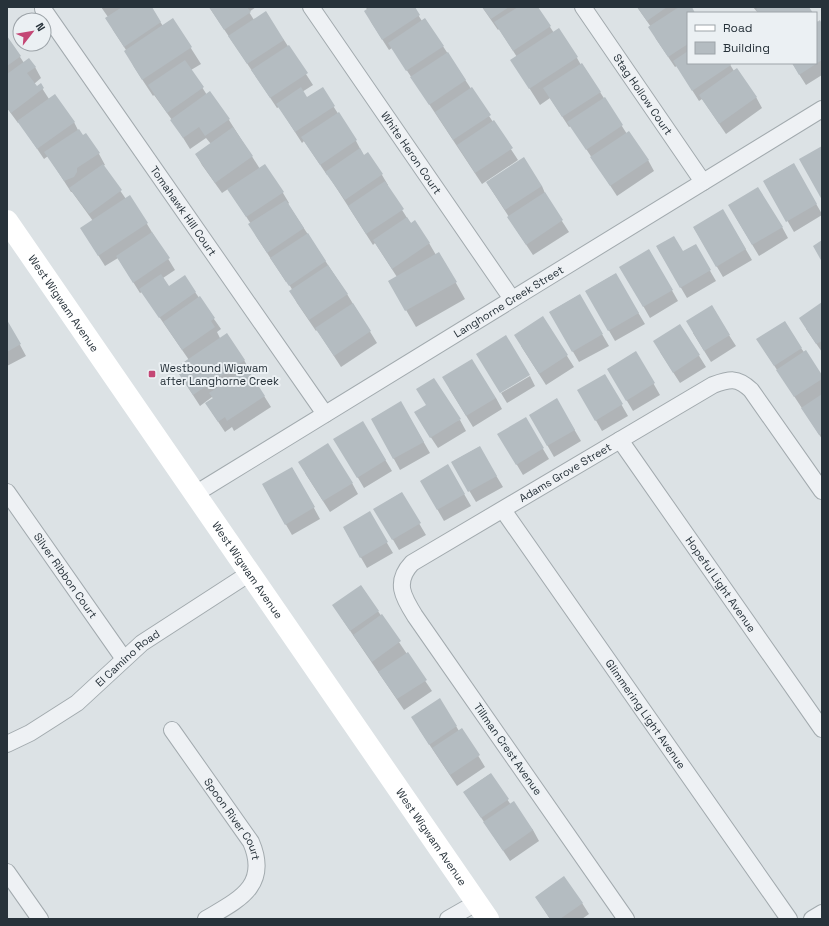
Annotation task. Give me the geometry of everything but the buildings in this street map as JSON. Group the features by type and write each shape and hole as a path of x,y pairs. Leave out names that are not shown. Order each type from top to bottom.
{"street":[{"name":"White Heron Court","path":"311,7 512,299"},
{"name":"Stag Hollow Court","path":"583,7 703,182"},
{"name":"Tomahawk Hill Court","path":"43,9 325,414"},
{"name":"Langhorne Creek Street","path":"195,494 822,109"},
{"name":"West Wigwam Avenue","path":"7,221 482,911"},
{"name":"Adams Grove Street","path":"403,575 412,563 713,385 724,381 734,379 744,382 822,491"},
{"name":"Hopeful Light Avenue","path":"620,440 822,728"},
{"name":"Silver Ribbon Court","path":"7,492 124,659"},
{"name":"Glimmering Light Avenue","path":"503,510 789,919"},
{"name":"El Camino Road","path":"7,744 30,733 77,704 142,643 250,573"},
{"name":"Tillman Crest Avenue","path":"403,575 401,585 405,599 415,616 626,919"},
{"name":"Spoon River Court","path":"172,730 251,842 256,854 257,865 255,878 248,891 206,919"},
{"path":"7,872 40,919"},
{"path":"448,919 482,911"},
{"path":"812,919 822,913"}],"place":[{"name":"Westbound Wigwam after Langhorne Creek","path":"152,374"}]}
